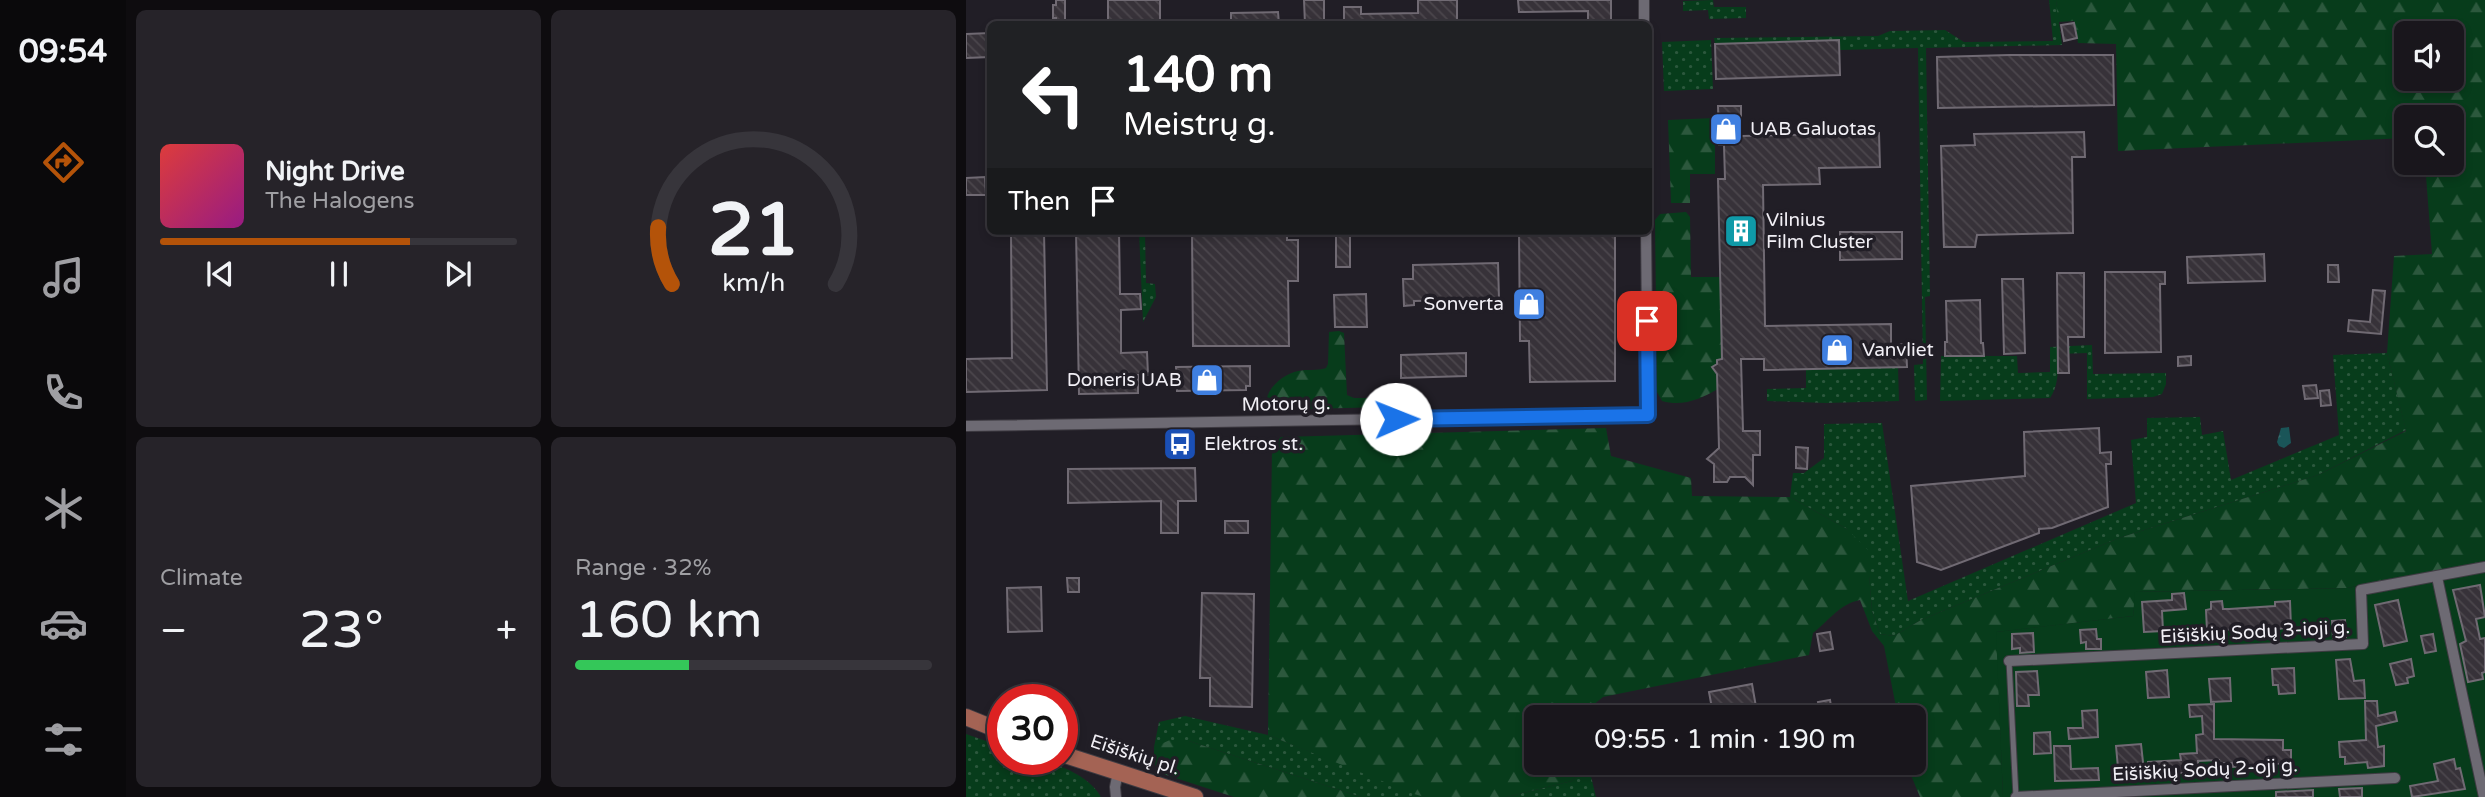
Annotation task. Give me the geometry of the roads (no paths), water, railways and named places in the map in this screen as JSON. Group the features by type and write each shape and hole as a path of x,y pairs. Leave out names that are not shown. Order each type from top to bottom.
{"main road":[{"path":"966,717 987,726"},
{"name":"Eišiškių pl.","path":"1078,759 1195,797"}],"street":[{"path":"1644,0 1644,21"},
{"name":"Motorų g.","path":"966,426 1648,415 1646,235"},
{"name":"Eišiškių Sodų 3-ioji g.","path":"2009,661 2363,644 2361,590 2485,567"},
{"path":"2437,577 2484,797"},
{"path":"1116,797 1118,772"},
{"name":"Eišiškių Sodų 2-oji g.","path":"2016,797 2395,778"}],"lane":[{"path":"2009,661 2016,797"}],"water":[{"path":"2289,427 2291,443 2284,448 2277,442 2281,428"}],"place":[{"name":"UAB Galuotas","path":"1726,129"},
{"name":"Vilnius Film Cluster","path":"1741,231"},
{"name":"Sonverta","path":"1529,304"},
{"name":"Vanvliet","path":"1837,350"},
{"name":"Doneris UAB","path":"1207,380"},
{"name":"Elektros st.","path":"1180,444"}]}
